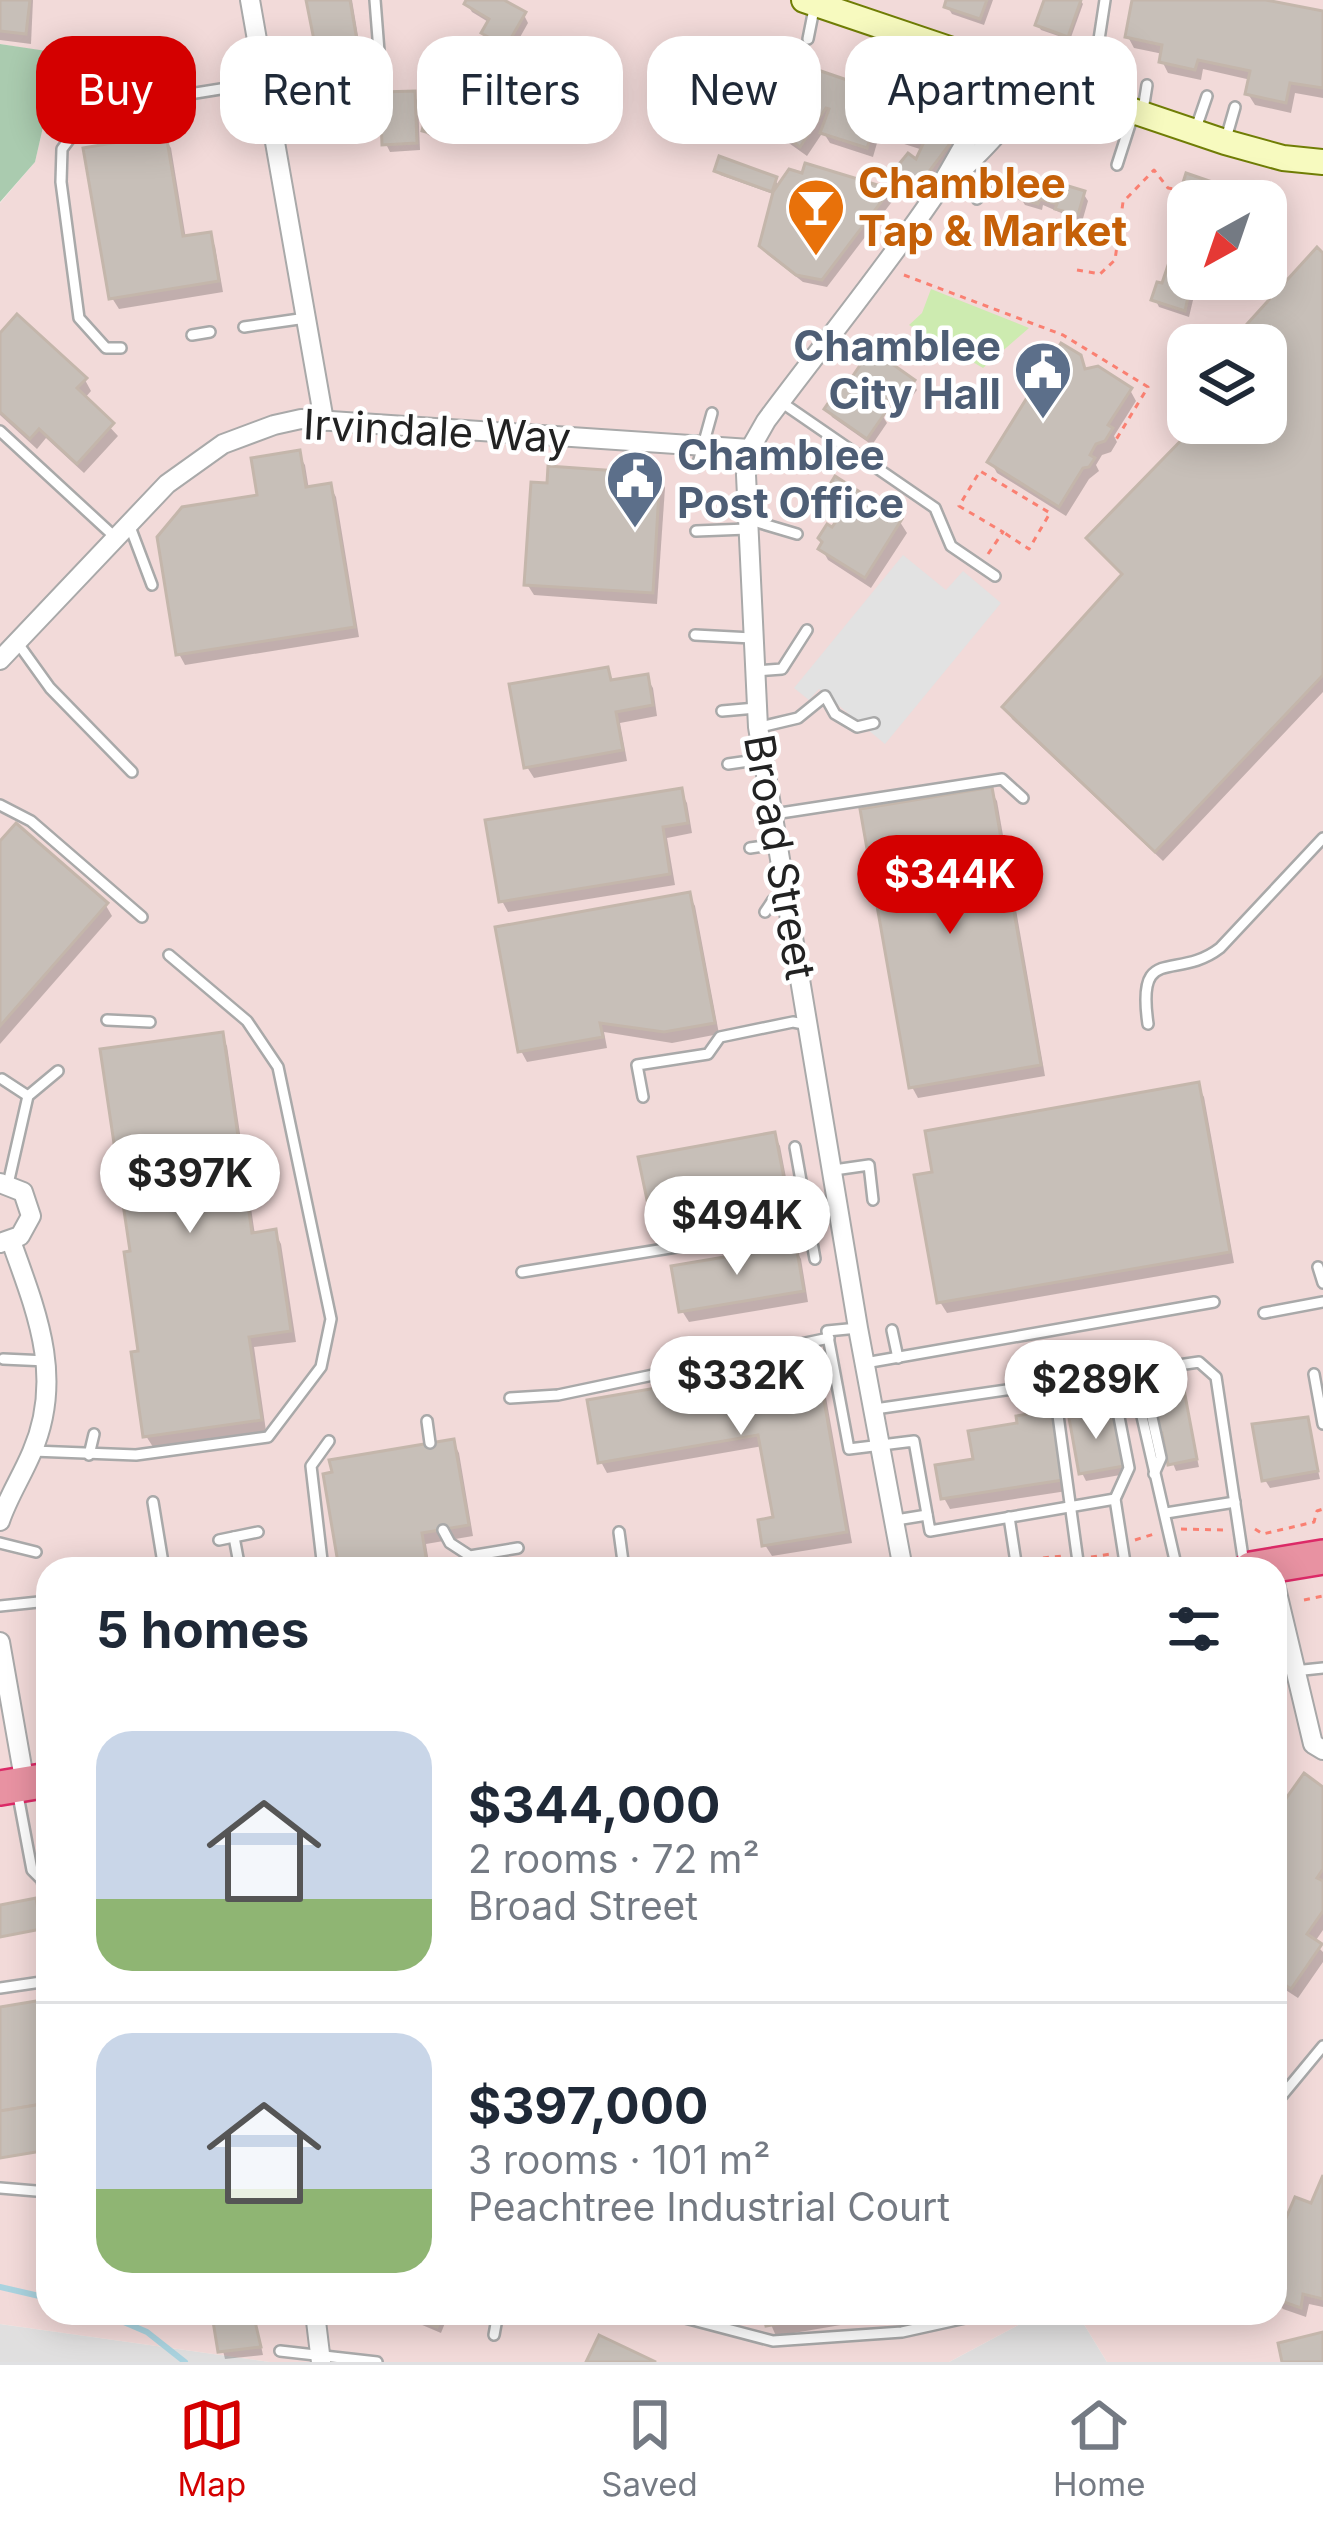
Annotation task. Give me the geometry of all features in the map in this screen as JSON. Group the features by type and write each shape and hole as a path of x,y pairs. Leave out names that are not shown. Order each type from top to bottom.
{"highway":[{"path":"1287,1565 1323,1557"}],"street":[{"path":"250,0 256,36"},
{"path":"810,2 916,36"},
{"path":"1138,113 1225,142 1311,156"},
{"path":"275,144 324,421"},
{"path":"750,449 934,197 987,144"},
{"name":"Irvindale Way","path":"0,660 166,484 223,444 274,424 302,419 750,449"},
{"name":"Broad Street","path":"750,449 747,524 757,718 901,1557"},
{"path":"0,1521 33,1451 46,1403 47,1361 40,1323 6,1242 27,1229 31,1208 23,1192 4,1183"},
{"path":"0,1642 22,1784"},
{"path":"1287,1663 1313,1744 1323,1750"},
{"path":"317,2325 321,2359"}],"lane":[{"path":"376,0 378,36"},
{"path":"1099,36 1105,0"},
{"path":"808,36 810,2"},
{"path":"885,36 888,28"},
{"path":"1118,165 1148,86"},
{"path":"1194,132 1207,97"},
{"path":"1225,142 1235,107"},
{"path":"66,144 61,182 79,318 106,348 121,348"},
{"path":"977,199 985,188"},
{"path":"244,327 306,318"},
{"path":"192,335 210,332"},
{"path":"781,402 935,508 951,546 995,575"},
{"path":"697,467 712,413"},
{"path":"0,431 122,531 152,585"},
{"path":"696,531 747,524 796,534"},
{"path":"754,671 782,669 807,631"},
{"path":"695,635 752,638"},
{"path":"17,642 50,688 132,772"},
{"path":"722,711 757,718 798,718 824,696 835,714 857,727 874,723"},
{"path":"728,764 763,759"},
{"path":"772,814 1002,779 1023,798"},
{"path":"0,806 31,820 142,917"},
{"path":"1148,1024 1143,990 1148,978 1162,968 1208,958 1323,838"},
{"path":"750,848 777,844"},
{"path":"765,912 773,901 786,899"},
{"path":"33,1451 136,1455 268,1437 321,1367 331,1319 278,1067 247,1021 170,955"},
{"path":"107,1020 150,1022"},
{"path":"643,1097 637,1065 708,1054 720,1037 793,1022 809,1025"},
{"path":"4,1183 28,1096 58,1071"},
{"path":"2,1079 28,1096"},
{"path":"795,1148 815,1259"},
{"path":"834,1169 869,1166 873,1199"},
{"path":"521,1272 807,1226"},
{"path":"1318,1267 1323,1283"},
{"path":"866,1363 1214,1302"},
{"path":"1264,1313 1323,1302"},
{"path":"859,1328 827,1330 849,1449 914,1441 930,1531 1115,1499"},
{"path":"892,1330 898,1358"},
{"path":"509,1398 558,1395 829,1338"},
{"path":"1,1360 47,1361"},
{"path":"875,1409 1199,1362 1216,1377 1235,1502 1257,1557"},
{"path":"1132,1372 1175,1557"},
{"path":"1314,1374 1323,1424"},
{"path":"1111,1376 1130,1468 1115,1499 1124,1557"},
{"path":"1054,1386 1077,1557"},
{"path":"427,1421 430,1443"},
{"path":"89,1455 94,1434"},
{"path":"321,1557 310,1466 329,1441"},
{"path":"153,1502 162,1557"},
{"path":"1166,1513 1235,1502"},
{"path":"896,1520 927,1515"},
{"path":"1009,1517 1015,1557"},
{"path":"443,1529 450,1544 470,1556 518,1548"},
{"path":"219,1540 258,1532"},
{"path":"619,1532 622,1557"},
{"path":"234,1537 238,1557"},
{"path":"0,1543 36,1552"},
{"path":"0,1606 36,1602"},
{"path":"1287,1663 1323,1668"},
{"path":"22,1784 36,1874"},
{"path":"0,1988 36,1983"},
{"path":"1287,2090 1323,2046"},
{"path":"0,2188 36,2191"},
{"path":"494,2335 496,2325"},
{"path":"712,2325 773,2341 902,2332 934,2325"},
{"path":"280,2351 377,2362"}],"path":[{"path":"1077,270 1100,274 1115,260 1123,202 1154,170 1167,187"},
{"path":"904,275 1063,335 1148,387 1114,443"},
{"path":"980,471 1050,513 1029,548 1003,532 959,506 980,471"},
{"path":"980,565 1003,532"},
{"path":"1249,1526 1263,1534 1304,1527 1323,1509"},
{"path":"1180,1529 1228,1530"},
{"path":"1134,1541 1160,1533"},
{"path":"1095,1557 1112,1554"},
{"path":"1050,1557 1060,1556"},
{"path":"1304,1600 1323,1596"}],"shaded area":[{"path":"0,0 1323,0 1323,2362 1107,2362 1084,2325 1287,2325 1287,1557 36,1557 36,2325 1018,2325 949,2362 270,2362 0,2324 0,203 35,162 39,144 196,144 196,36 36,36 36,50 0,44"},
{"path":"903,555 946,590 963,571 1001,603 885,744 819,689 809,700 794,688"},
{"path":"0,2324 270,2362 0,2362"},
{"path":"1018,2325 1084,2325 1107,2362 949,2362"}],"green space":[{"path":"0,44 36,49 39,144 35,162 0,202"},
{"path":"931,289 1029,328 983,368 909,325 922,313"}],"building":[{"path":"0,0 30,0 26,34 0,31"},
{"path":"306,0 350,0 356,36 313,36"},
{"path":"466,0 504,0 526,12 512,36 486,36 481,33 489,19 464,4"},
{"path":"946,0 987,0 980,19 944,7"},
{"path":"1044,0 1081,0 1068,36 1035,25"},
{"path":"1132,0 1266,0 1323,11 1323,88 1290,83 1286,103 1245,94 1250,71 1198,60 1195,70 1159,62 1162,45 1125,36"},
{"path":"821,71 845,79 845,141 821,133 826,108 821,116"},
{"path":"415,91 417,143 382,145 393,144 393,92"},
{"path":"168,144 183,236 211,232 219,281 109,299 83,148"},
{"path":"923,144 950,144 922,181 895,169 908,153 916,159"},
{"path":"719,156 777,177 772,192 714,171"},
{"path":"805,163 891,189 822,280 796,275 759,246 773,192 789,169 802,173"},
{"path":"1025,173 1085,191 1078,215 1040,199 1038,204 1017,198"},
{"path":"1317,247 1323,253 1323,675 1155,852 1002,707 1122,574 1086,538 1178,444 1287,444 1287,324 1247,324 1269,300 1287,300 1287,280"},
{"path":"1167,268 1167,300 1187,300 1185,311 1151,300 1157,282 1162,283"},
{"path":"17,314 87,378 77,388 114,423 77,464 39,429 30,439 0,412 0,333"},
{"path":"1061,343 1081,355 1085,369 1098,366 1132,388 1108,425 1113,428 1105,441 1096,444 1090,455 1095,458 1083,468 1059,507 987,462"},
{"path":"871,349 915,380 895,407 852,377"},
{"path":"842,383 885,413 867,439 824,409"},
{"path":"300,450 306,487 331,483 355,627 176,655 157,537 182,507 257,495 251,458"},
{"path":"548,466 660,474 653,593 524,585 531,482 547,483"},
{"path":"835,476 902,519 865,578 818,549 822,542 818,538 827,524 832,527 837,520 816,507"},
{"path":"608,667 611,680 648,674 653,705 616,712 623,750 524,768 509,684"},
{"path":"992,787 1041,1065 909,1088 860,809"},
{"path":"682,788 688,823 663,827 670,874 499,902 485,820"},
{"path":"16,823 108,903 0,1026 0,841"},
{"path":"690,892 715,1023 664,1032 600,1023 603,1037 518,1052 495,927"},
{"path":"223,1032 252,1233 276,1229 291,1331 249,1337 262,1420 143,1437 131,1352 138,1351 124,1252 130,1251 100,1049"},
{"path":"1199,1082 1230,1252 937,1303 914,1175 932,1172 925,1131"},
{"path":"775,1132 790,1209 685,1228 679,1194 647,1200 638,1157"},
{"path":"796,1245 804,1291 679,1312 671,1266"},
{"path":"817,1360 847,1532 762,1546 758,1520 773,1517 758,1435 598,1463 587,1400"},
{"path":"1182,1379 1197,1459 1168,1465 1162,1433 1158,1434 1153,1384"},
{"path":"1052,1410 1063,1480 941,1499 935,1465 973,1459 968,1431 1017,1423 1016,1416"},
{"path":"1112,1411 1124,1466 1079,1474 1069,1418"},
{"path":"1308,1417 1318,1471 1262,1481 1252,1424"},
{"path":"454,1439 469,1525 422,1533 426,1557 337,1557 323,1474 332,1472 329,1460"},
{"path":"1304,1773 1323,1787 1323,1869 1317,1878 1323,1881 1323,1911 1307,1934 1322,1944 1291,1989 1287,1986 1287,1797"},
{"path":"36,1898 36,1930 0,1937 0,1905"},
{"path":"36,2001 36,2105 0,2111 0,2007"},
{"path":"36,2105 36,2152 0,2158 0,2111"},
{"path":"1323,2175 1323,2299 1303,2294 1301,2308 1287,2303 1287,2216 1295,2197 1311,2203"},
{"path":"214,2325 256,2325 261,2347 218,2352"},
{"path":"1323,2332 1323,2362 1282,2362 1278,2343"},
{"path":"599,2335 656,2362 586,2362"}],"waterway":[{"path":"0,2287 36,2295"},
{"path":"131,2325 185,2362"}],"place":[{"name":"Chamblee Tap & Market","path":"816,258"},
{"name":"Chamblee City Hall","path":"1043,421"},
{"name":"Chamblee Post Office","path":"635,530"}]}
